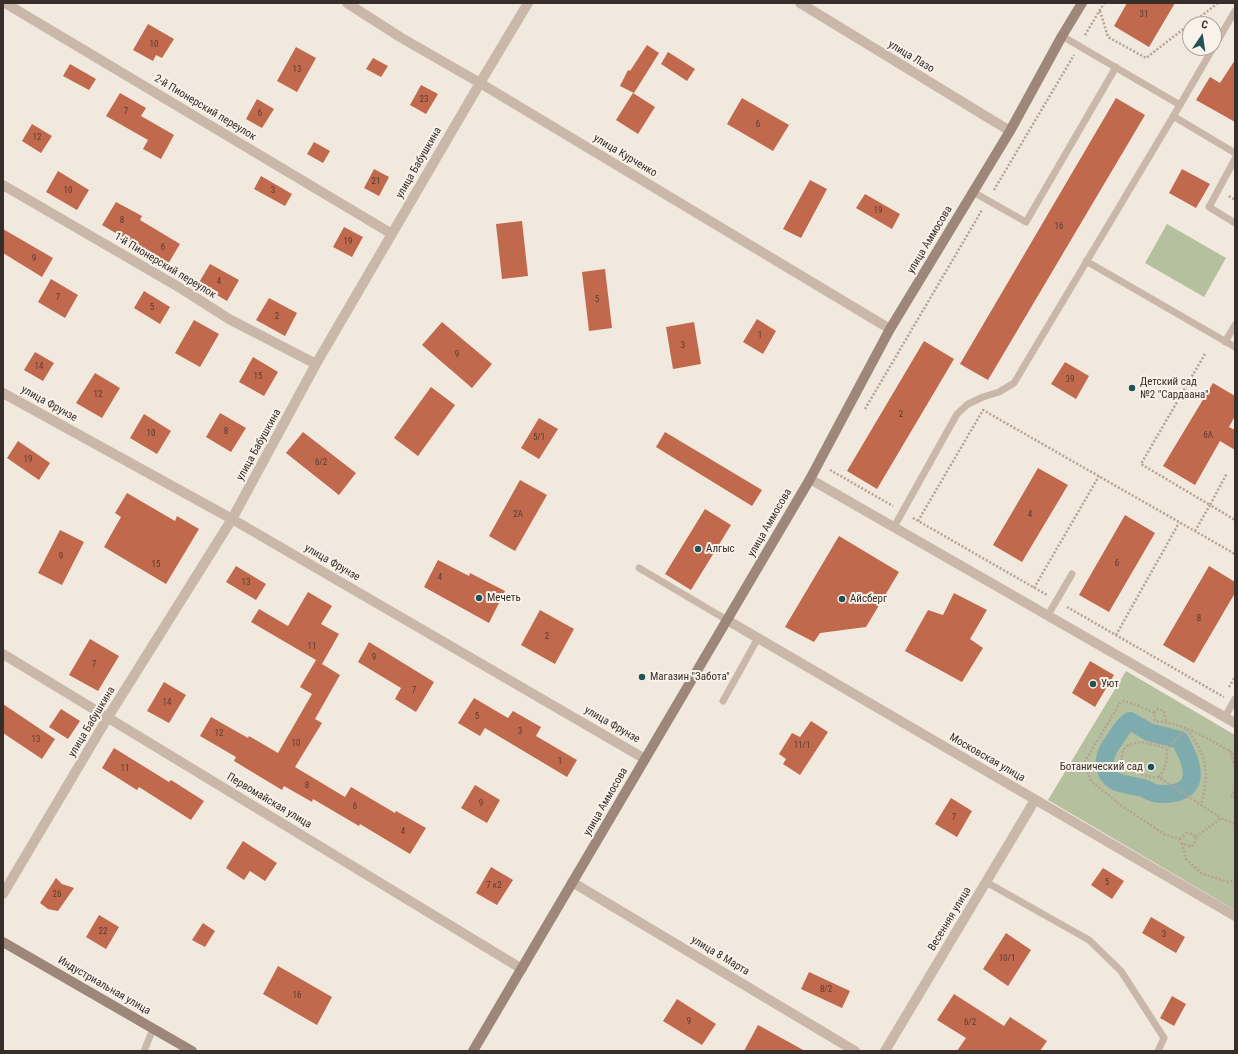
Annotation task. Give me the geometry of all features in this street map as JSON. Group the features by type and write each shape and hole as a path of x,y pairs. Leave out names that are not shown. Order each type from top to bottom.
{"main road":[{"name":"улица Аммосова","path":"473,1051 810,479 890,329 1010,131 1062,36 1082,3"},
{"name":"Индустриальная улица","path":"3,942 192,1051"}],"street":[{"name":"2-й Пионерский переулок","path":"5,3 392,234"},
{"name":"улица Курченко","path":"347,3 400,37 480,83 890,329"},
{"name":"улица Бабушкина","path":"3,894 108,718 232,519 316,364 528,3"},
{"name":"улица Лазо","path":"800,3 1010,131"},
{"name":"1-й Пионерский переулок","path":"3,185 182,289 229,319 316,364"},
{"name":"улица Фрунзе","path":"3,393 232,519 645,758"},
{"path":"810,479 1235,723"},
{"name":"Московская улица","path":"727,620 1235,916"},
{"name":"Первомайская улица","path":"3,654 522,969"},
{"name":"Весенняя улица","path":"885,1051 1035,800"},
{"name":"улица 8 Марта","path":"572,882 855,1051"}],"lane":[{"path":"1222,33 1235,11"},
{"path":"1062,36 1180,105"},
{"path":"894,527 958,414 968,404 983,397 1000,392 1014,383 1209,56"},
{"path":"973,192 1026,222 1116,67"},
{"path":"1173,116 1235,153"},
{"path":"1235,159 1209,207 1235,223"},
{"path":"1086,261 1235,347"},
{"path":"1225,342 1235,325"},
{"path":"639,568 727,620"},
{"path":"1048,615 1072,574"},
{"path":"723,701 758,638"},
{"path":"1226,717 1235,699"},
{"path":"986,882 1089,940 1121,971 1164,1038 1158,1051"},
{"path":"144,1051 153,1029"}],"path":[{"path":"1201,16 1218,3"},
{"path":"1100,11 1108,37 1146,58 1182,30"},
{"path":"1205,354 1141,464 1235,520"},
{"path":"918,520 983,410 1235,554"},
{"path":"1195,531 1227,473"},
{"path":"1034,588 1099,476"},
{"path":"1116,635 1179,522"},
{"path":"1154,713 1140,706 1124,701 1120,703 1084,763 1091,781 1117,802 1164,834 1180,839 1186,859 1201,873 1235,884"},
{"path":"1154,713 1158,709 1164,711 1166,721"},
{"path":"1154,713 1155,721 1166,721 1186,728 1235,754"},
{"path":"1159,777 1164,771 1167,761 1167,749 1186,728"},
{"path":"1186,728 1201,752 1205,766 1206,786 1201,805"},
{"path":"1167,749 1144,743 1130,744 1123,750 1120,764 1133,771 1151,777 1159,777 1221,818 1235,824"},
{"path":"1230,751 1235,758"},
{"path":"1230,751 1235,768"},
{"path":"1235,788 1232,797 1235,799"},
{"path":"1182,843 1191,846 1195,842 1196,837 1221,818"},
{"path":"1180,839 1187,833 1196,837"},
{"path":"1228,882 1235,880"}],"green space":[{"path":"1167,224 1226,258 1204,297 1145,263"},
{"name":"Ботанический сад","path":"1126,671 1235,735 1235,910 1048,800"}],"building":[{"path":"1127,3 1175,3 1149,47 1114,26"},
{"path":"148,24 174,39 162,58 156,55 153,61 133,50"},
{"path":"647,45 659,53 634,93 620,86 628,70 630,71"},
{"path":"296,47 316,58 297,92 277,81"},
{"path":"668,52 695,69 687,81 661,64"},
{"path":"373,58 388,66 381,77 366,69"},
{"path":"1235,60 1235,122 1196,100 1210,77 1220,83"},
{"path":"70,64 96,79 89,90 63,76"},
{"path":"421,85 438,94 426,114 410,105"},
{"path":"120,93 146,108 141,116 174,135 161,159 143,149 148,140 106,116"},
{"path":"633,93 655,107 638,134 616,120"},
{"path":"742,98 789,125 773,151 727,124"},
{"path":"1116,98 1145,115 988,380 960,364"},
{"path":"257,99 274,109 262,128 246,119"},
{"path":"32,124 52,136 41,153 22,141"},
{"path":"314,142 330,151 323,163 307,154"},
{"path":"374,169 389,177 379,196 364,188"},
{"path":"1182,169 1210,184 1196,208 1169,193"},
{"path":"58,171 89,190 77,210 46,192"},
{"path":"261,176 292,194 285,206 254,189"},
{"path":"810,180 827,189 801,238 783,229"},
{"path":"865,194 900,214 892,229 856,208"},
{"path":"116,202 142,216 140,220 180,244 168,264 102,225"},
{"path":"522,221 528,276 502,279 496,224"},
{"path":"344,227 363,237 352,257 333,247"},
{"path":"3,229 53,258 42,277 3,253"},
{"path":"210,264 239,280 227,301 198,284"},
{"path":"605,269 612,328 589,331 582,272"},
{"path":"51,279 78,295 65,318 38,302"},
{"path":"144,291 170,307 160,324 134,308"},
{"path":"269,298 297,313 285,336 256,320"},
{"path":"757,319 776,331 763,354 743,342"},
{"path":"194,320 219,334 200,367 175,353"},
{"path":"442,322 492,364 472,388 422,345"},
{"path":"694,322 701,364 673,369 666,327"},
{"path":"924,341 954,359 877,489 847,471"},
{"path":"35,352 54,363 43,381 24,370"},
{"path":"253,357 278,372 264,396 239,382"},
{"path":"1065,362 1089,376 1076,399 1051,384"},
{"path":"95,373 120,388 102,418 76,403"},
{"path":"1213,383 1235,396 1235,416 1229,427 1235,430 1235,450 1220,441 1195,485 1163,466"},
{"path":"431,387 455,405 418,456 394,438"},
{"path":"220,413 246,428 231,452 206,437"},
{"path":"144,414 171,431 157,454 130,438"},
{"path":"539,418 558,429 539,459 521,448"},
{"path":"303,432 356,473 339,495 286,453"},
{"path":"665,432 762,490 752,506 656,447"},
{"path":"18,441 50,463 39,480 7,458"},
{"path":"1038,468 1068,485 1022,562 993,545"},
{"path":"520,480 547,495 515,551 489,536"},
{"path":"127,493 175,521 177,516 199,529 166,584 104,547 121,517 115,513"},
{"name":"Алгыс","path":"705,509 731,525 691,590 665,574"},
{"path":"1125,515 1155,533 1109,612 1079,595"},
{"path":"60,530 84,542 62,585 38,573"},
{"name":"Айсберг","path":"839,536 899,572 866,627 820,633 814,642 785,627"},
{"path":"438,560 469,576 470,573 505,591 489,623 424,587"},
{"path":"236,566 266,584 256,600 226,582"},
{"path":"1209,566 1235,582 1235,593 1194,663 1163,645"},
{"path":"308,592 332,606 321,624 339,634 322,664 340,675 315,719 322,723 295,767 345,797 351,787 395,813 396,811 426,828 410,854 360,824 359,826 313,799 312,802 284,786 282,790 234,761 236,757 200,736 211,717 248,738 249,736 278,753 312,694 300,687 316,660 251,622 259,609 288,626"},
{"path":"954,593 987,610 970,639 983,648 962,682 905,651 928,610 943,615"},
{"path":"540,610 574,629 555,664 521,645"},
{"path":"90,639 119,656 98,691 69,675"},
{"path":"369,642 434,682 416,712 395,699 401,688 358,662"},
{"name":"Уют","path":"1090,661 1114,675 1095,707 1072,693"},
{"path":"164,682 186,695 169,723 147,711"},
{"path":"474,698 508,718 513,711 541,727 536,736 577,760 567,777 485,728 480,736 458,723"},
{"path":"3,704 55,739 42,759 3,733"},
{"path":"61,709 80,721 68,739 49,727"},
{"path":"811,721 828,732 800,775 783,764 786,759 779,754 792,733 800,737"},
{"path":"114,748 169,782 171,780 204,801 191,820 139,787 137,790 102,768"},
{"path":"475,785 500,800 487,823 461,808"},
{"path":"951,798 972,811 957,837 935,824"},
{"path":"243,841 277,863 265,881 250,871 244,880 226,868"},
{"path":"491,867 513,880 497,905 476,893"},
{"path":"1103,868 1124,881 1112,899 1091,885"},
{"path":"56,878 62,884 74,888 58,911 48,909 40,903"},
{"path":"99,915 119,927 106,949 86,937"},
{"path":"1151,917 1185,937 1176,953 1142,933"},
{"path":"203,923 215,931 205,947 192,940"},
{"path":"1006,933 1031,950 1008,986 983,969"},
{"path":"278,966 332,997 317,1025 263,994"},
{"path":"809,972 850,991 842,1008 801,989"},
{"path":"954,994 1004,1026 1010,1017 1047,1041 1040,1051 957,1051 966,1038 937,1020"},
{"path":"1172,996 1186,1004 1174,1026 1160,1018"},
{"path":"677,999 716,1024 702,1045 663,1021"},
{"path":"758,1025 805,1051 744,1051"}],"waterway":[{"path":"1130,721 1149,732 1180,740 1187,753 1192,776 1190,783 1186,788 1178,792 1157,794 1143,788 1123,784 1110,777 1107,773 1105,764 1107,753 1123,728 1130,721"}],"place":[{"name":"Детский сад №2 \"Сардаана\"","path":"1132,388"},
{"name":"Алгыс","path":"698,549"},
{"name":"Мечеть","path":"479,598"},
{"name":"Айсберг","path":"842,599"},
{"name":"Магазин \"Забота\"","path":"642,677"},
{"name":"Уют","path":"1093,684"},
{"name":"Ботанический сад","path":"1151,767"}]}
